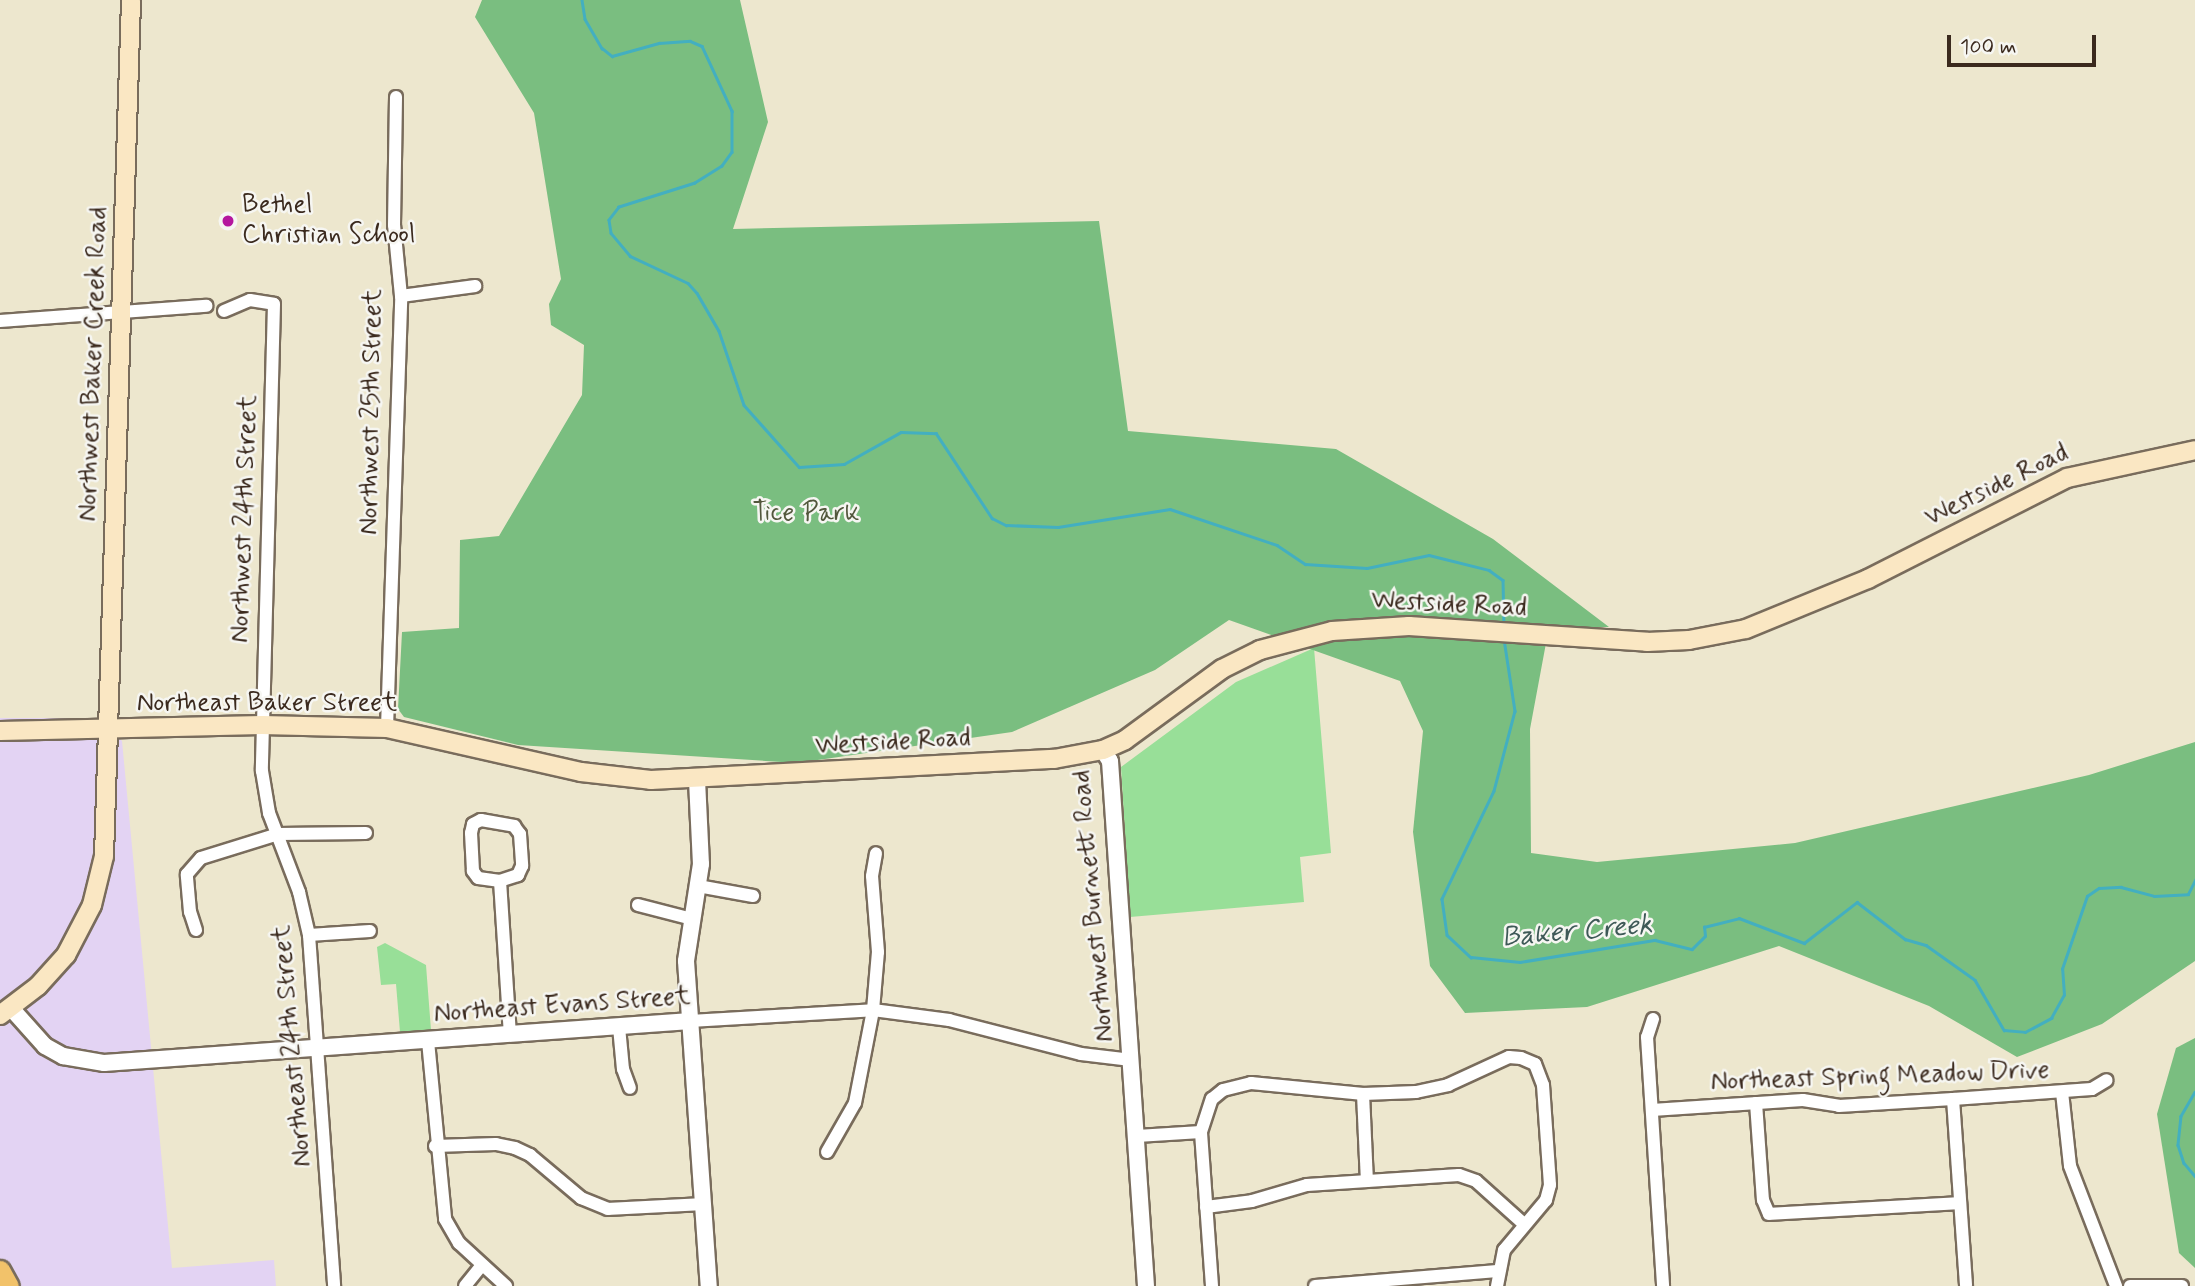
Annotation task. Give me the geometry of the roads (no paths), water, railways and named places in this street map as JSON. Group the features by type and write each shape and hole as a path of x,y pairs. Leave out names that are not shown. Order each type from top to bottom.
{"highway":[{"path":"0,1270 9,1286"}],"main road":[{"name":"Northwest Baker Creek Road","path":"6,1012 66,955 92,905 104,856 131,0"},
{"name":"Westside Road","path":"697,780 1028,762 1103,750 1150,724 1222,669 1260,650 1347,628 1450,628 1614,642 1689,640 1746,629 1868,579 2067,478 2195,450"},
{"name":"Northeast Baker Street","path":"0,732 262,725 387,728 600,775 697,780"}],"street":[{"name":"Northwest 25th Street","path":"387,728 401,296 394,225 396,97"},
{"path":"401,296 475,286"},
{"name":"Northwest 24th Street","path":"223,311 261,300 274,304 262,725"},
{"path":"0,321 206,306"},
{"name":"Northeast 24th Street","path":"262,725 264,792 309,934 334,1286"},
{"name":"Northwest Burnett Road","path":"1103,750 1110,761 1146,1286"},
{"path":"697,780 698,886 686,961 709,1286"},
{"path":"481,820 514,826 520,834 522,866 518,874 500,881 478,878 473,870 471,833 473,824 481,820"},
{"path":"196,930 190,912 190,866 201,858 278,834 366,833"},
{"path":"827,1152 855,1103 873,1010 878,952 872,876 876,853"},
{"path":"500,881 510,1035"},
{"path":"698,886 753,896"},
{"path":"638,905 692,919"},
{"path":"309,934 370,931"},
{"name":"Northeast Evans Street","path":"6,1012 45,1046 84,1062 873,1010 949,1020 1081,1054 1131,1060"},
{"path":"1653,1019 1647,1037 1663,1286"},
{"path":"619,1027 623,1069 630,1087"},
{"path":"428,1041 435,1146 445,1219 459,1243 506,1286"},
{"path":"1212,1286 1201,1132 1212,1099 1238,1084 1292,1085 1363,1094 1448,1085 1509,1057 1535,1064 1543,1085 1550,1185 1545,1200 1504,1250 1497,1271 1497,1286"},
{"name":"Northeast Spring Meadow Drive","path":"1652,1110 1803,1100 1854,1106 1953,1100 2092,1089 2107,1080"},
{"path":"2062,1092 2070,1166 2116,1286"},
{"path":"1363,1094 1367,1181"},
{"path":"1953,1100 1966,1286"},
{"path":"1756,1103 1763,1200 1769,1214 1960,1203"},
{"path":"1137,1136 1201,1132"},
{"path":"435,1146 496,1144 515,1148 538,1161 581,1198 608,1209 703,1204"},
{"path":"1206,1207 1307,1185 1466,1176 1524,1224"},
{"path":"465,1286 482,1265"},
{"path":"1315,1286 1396,1282 1497,1271"},
{"path":"2130,1286 2182,1286"}],"waterway":[{"name":"Baker Creek","path":"582,0 585,19 602,48 612,56 659,43 690,41 702,46 732,111 732,152 722,166 695,183 619,207 609,220 611,233 630,256 688,283 697,293 719,331 744,405 799,467 844,464 901,432 936,433 992,518 1006,525 1058,527 1170,509 1277,545 1305,564 1367,568 1429,555 1489,570 1503,580 1504,626"},
{"name":"Baker Creek","path":"1504,639 1515,711 1494,791 1442,899 1447,935 1471,957 1520,962 1655,940 1692,949 1705,936 1704,927 1739,918 1804,943 1857,902 1905,939 1926,945 1975,980 2004,1030 2025,1032 2051,1018 2064,995 2062,969 2087,896 2099,888 2121,887 2154,896 2188,894 2195,880"},
{"name":"Baker Creek","path":"2195,1092 2181,1116 2178,1145 2184,1163 2195,1176"}],"place":[{"name":"Bethel Christian School","path":"228,221"}],"park label":[{"name":"Tice Park","path":"806,514"}]}
